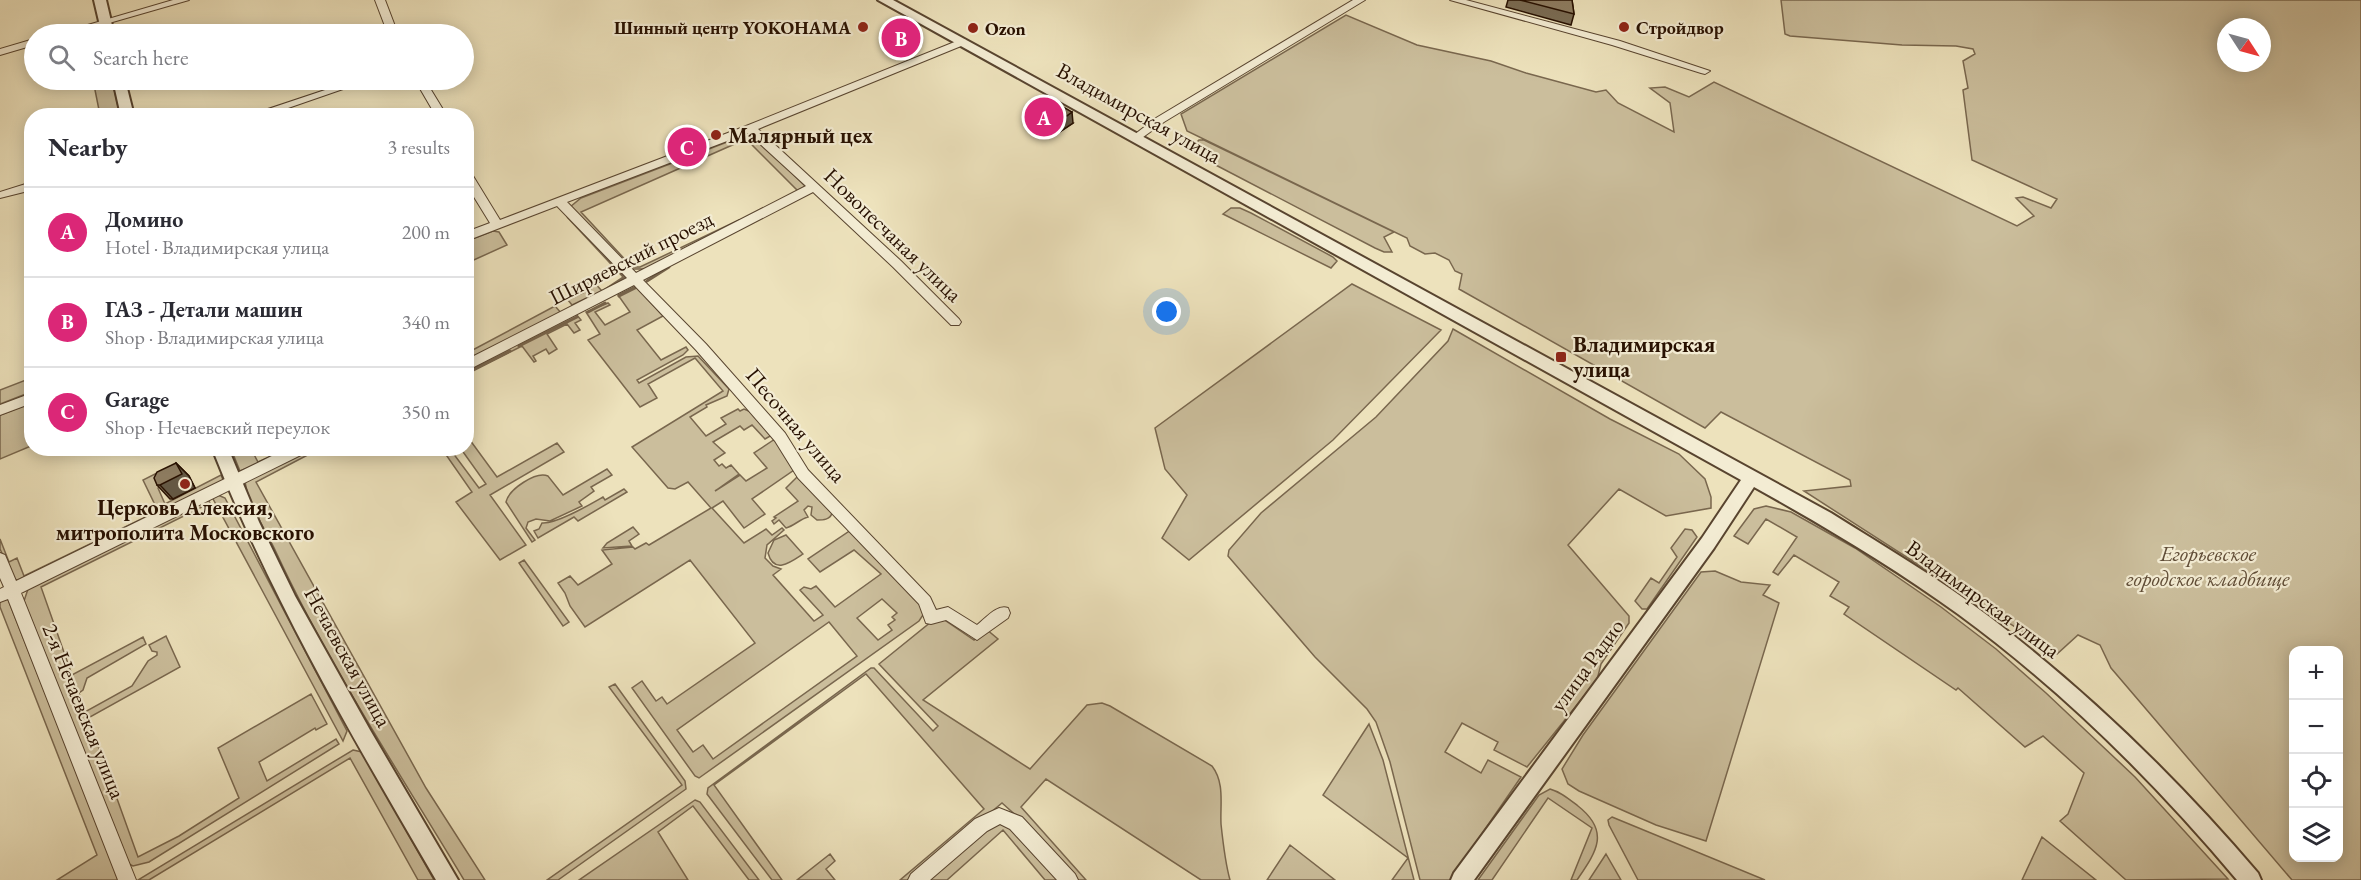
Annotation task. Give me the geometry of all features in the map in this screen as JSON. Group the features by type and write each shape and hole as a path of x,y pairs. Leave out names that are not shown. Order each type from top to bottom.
{"street":[{"path":"100,0 106,24"},
{"path":"118,24 184,0"},
{"path":"380,0 389,24"},
{"name":"Владимирская улица","path":"884,0 1825,518 1865,543 1983,623 2105,726 2198,821 2251,880"},
{"path":"1135,138 1160,120 1360,0"},
{"path":"1455,0 1616,43 1705,70"},
{"path":"474,234 750,129 962,42"},
{"path":"0,52 24,45"},
{"path":"122,90 126,108"},
{"path":"277,108 333,90"},
{"path":"426,90 437,108"},
{"name":"Новопесчаная улица","path":"750,129 955,322"},
{"path":"474,187 498,226"},
{"name":"Ширяевский проезд","path":"474,362 814,187"},
{"path":"3,195 24,188"},
{"name":"Песочная улица","path":"560,202 701,346 780,437 802,474 920,595 925,601 931,618 948,613 976,633 1003,613"},
{"path":"0,410 24,401"},
{"name":"Нечаевская улица","path":"223,456 250,522 289,601 363,736 448,880"},
{"path":"6,593 286,456"},
{"name":"улица Радио","path":"1461,880 1708,543 1751,478"},
{"name":"2-я Нечаевская улица","path":"0,559 6,593 127,880"},
{"path":"917,880 981,825 999,816 1010,819 1069,880"}],"green space":[{"name":"Егорьевское городское кладбище","path":"1781,0 2361,0 2361,880 2292,880 2111,668 2100,645 2078,635 2057,654 1804,491 1851,486 1850,480 1721,412 1705,428 1459,289 1462,274 1455,271 1449,260 1435,253 1425,254 1410,246 1407,238 1187,131 1181,114 1346,15 1417,45 1491,61 1596,92 1606,90 1618,103 1674,132 1670,103 1650,88 1665,87 1689,97 1714,82 2017,226 2034,216 2016,198 2023,197 2051,208 2057,199 1972,160 1963,90 1968,88 1963,61 1975,54 1973,49 1785,34"},
{"path":"95,90 114,90 118,108 99,108"},
{"path":"753,134 806,187 798,191 746,139 581,212 632,267 640,267 739,220 646,269 630,269 570,207 581,198"},
{"path":"1204,140 1394,232 1384,237 1392,252 1384,252 1375,248 1210,162 1197,152 1196,143"},
{"path":"1231,208 1240,208 1251,213 1337,261 1331,268 1223,214"},
{"path":"567,217 625,277 591,299 589,297 572,305 568,300 591,289 586,282 591,279 602,291 623,277"},
{"path":"493,231 499,232 507,245 474,260 474,238"},
{"path":"1352,284 1441,330 1333,440 1189,560 1162,538 1187,495 1165,469 1155,428"},
{"path":"636,286 663,316 637,330 661,360 686,347 688,350 637,380 639,383 686,357 698,356 729,389 727,396 706,405 707,407 690,417 706,436 726,424 721,418 738,409 751,412 772,435 765,439 752,425 744,430 740,426 713,442 725,453 714,460 719,466 722,464 726,468 731,465 739,474 715,491 740,475 746,481 767,468 754,453 775,439 794,470 752,499 765,514 744,528 723,501 712,508 744,543 766,529 772,535 782,528 784,530 767,545 765,558 773,566 781,569 773,575 814,621 823,615 800,590 804,587 811,589 816,586 835,607 881,574 854,550 820,572 808,559 851,530 924,606 923,615 919,621 699,778 695,776 632,688 642,681 656,701 662,697 667,704 755,643 690,560 585,627 570,606 558,583 570,576 578,585 612,564 602,550 633,547 635,549 646,543 649,545 711,508 688,482 675,489 668,488 632,447 723,391 695,358 648,384 657,398 640,407 588,340 600,334 586,312 608,303 610,305 595,312 605,325 630,312 618,295","holes":["882,599 897,613 892,617 895,620 888,625 892,630 878,640 857,618","829,622 857,656 713,759 703,745 693,752 677,730"]},
{"path":"555,306 562,314 474,359 474,349"},
{"path":"576,314 581,320 575,323 580,330 574,333 567,324 547,334 557,349 549,354 546,349 533,356 536,361 534,362 522,346 474,370 474,366"},
{"path":"1453,329 1610,419 1679,454 1705,479 1711,497 1711,508 1666,516 1619,489 1568,545 1629,616 1629,623 1601,664 1597,680 1527,767 1494,750 1498,742 1462,723 1445,752 1481,773 1488,760 1521,777 1450,880 1420,880 1390,762 1376,722 1367,709 1315,657 1228,556 1229,550 1261,513 1376,417 1448,341"},
{"path":"24,381 24,395 0,404 0,390"},
{"path":"24,406 24,449 0,459 0,415"},
{"path":"557,443 564,452 490,495 526,545 500,560 456,502 472,492 447,456 455,456 479,488 486,484 466,456 474,456 474,446 497,477"},
{"path":"234,456 255,456 258,462 277,456 240,471"},
{"path":"294,456 306,456 256,482 426,788 485,880 464,880 390,759 297,594 258,517 245,481"},
{"path":"607,469 612,475 591,487 594,491 579,502 582,506 550,521 536,519 528,522 526,528 535,540 532,542 506,502 517,487 537,476 548,476 563,495"},
{"path":"163,470 165,484 158,488 165,504 221,475 224,482 16,583 0,549 0,539 9,562 17,558 24,576 158,511 143,480"},
{"path":"798,476 832,513 830,517 817,520 811,515 812,507 808,506 804,510 808,517 792,526 786,528 779,520 774,524 772,521 776,518 774,517 798,501 786,488"},
{"path":"624,489 627,492 578,521 574,517 538,538 534,531 539,529 542,523 564,517 603,497 605,500"},
{"path":"218,495 225,498 347,731 343,741 212,497"},
{"path":"208,499 210,503 41,587 72,675 143,637 146,644 87,678 83,690 79,693 85,712 132,686 148,661 157,655 157,652 152,651 149,645 166,636 180,667 88,718 138,857 179,836 239,798 218,748 311,694 327,724 316,730 315,728 259,762 267,781 336,739 339,744 149,862 133,866 129,864 24,601 28,589"},
{"path":"1766,506 1791,512 1855,548 1941,607 1996,649 2135,777 2228,879 2126,880 2060,821 2068,814 2084,773 2043,736 2025,747 1958,688 1956,690 1844,614 1849,607 1830,596 1839,582 1794,555 1778,575 1773,572 1797,537 1766,519 1748,544 1734,536 1754,509"},
{"path":"633,527 639,534 629,541 632,546 603,548 607,543"},
{"path":"1685,529 1692,530 1697,537 1647,609 1642,609 1635,601 1651,578 1659,583 1677,557 1671,548"},
{"path":"786,535 803,554 783,565 774,564 768,553 774,540"},
{"path":"524,560 569,622 563,626 519,563"},
{"path":"1715,571 1741,582 1770,585 1763,595 1779,603 1706,841 1656,825 1579,791 1568,784 1562,769 1583,735 1701,572"},
{"path":"7,597 118,880 57,880 97,855 0,607 0,601"},
{"path":"943,619 974,640 986,629 998,639 923,700 1030,769 1087,705 1102,703 1110,706 1212,766 1219,779 1221,824 1230,880 1201,880 1046,779 1021,807 1086,880 1078,880 1038,835 1002,803 910,880 900,880 984,809 866,674 714,785 782,880 772,880 707,794 708,788 871,668 874,668 933,731 938,726 879,664 931,622"},
{"path":"615,684 685,781 686,789 558,880 547,880 682,785 609,687"},
{"path":"1369,724 1383,760 1414,880 1392,880 1408,858 1323,795"},
{"path":"353,750 362,752 434,880 418,880 350,758 149,880 138,880"},
{"path":"1550,789 1565,796 1588,815 1597,833 1594,851 1577,880 1571,880 1592,828 1548,798 1492,880 1478,880 1539,795"},
{"path":"695,800 700,802 759,880 749,880 693,806 658,832 688,880 579,880"},
{"path":"1612,817 1765,880 1638,880 1609,825 1608,820"},
{"path":"999,824 1009,826 1063,880 1045,880 1003,830 947,880 926,880 982,830"},
{"path":"2042,837 2096,880 2022,880"},
{"path":"1290,845 1335,880 1267,880"},
{"path":"830,854 835,861 826,869 835,880 797,880"},
{"path":"1606,854 1621,880 1589,880"}],"building":[{"path":"1520,0 1572,0 1574,14"},
{"path":"1058,104 1072,112 1057,123 1043,115"},
{"path":"176,463 182,474 157,485 154,478 157,472"}],"waterway":[{"path":"647,281 669,267"},
{"path":"619,296 635,288"},
{"path":"588,312 605,303"},
{"path":"519,346 577,317"},
{"path":"474,369 510,351"}],"place":[{"name":"Шинный центр YOKOHAMA","path":"863,27"},
{"name":"Стройдвор","path":"1624,27"},
{"name":"Ozon","path":"973,28"},
{"name":"ГАЗ - Детали машин","path":"901,38"},
{"name":"Домино","path":"1044,117"},
{"name":"Малярный цех","path":"716,135"},
{"name":"Garage","path":"687,147"},
{"name":"Владимирская улица","path":"1561,357"},
{"name":"Церковь Алексия, митрополита Московского","path":"185,484"}]}
